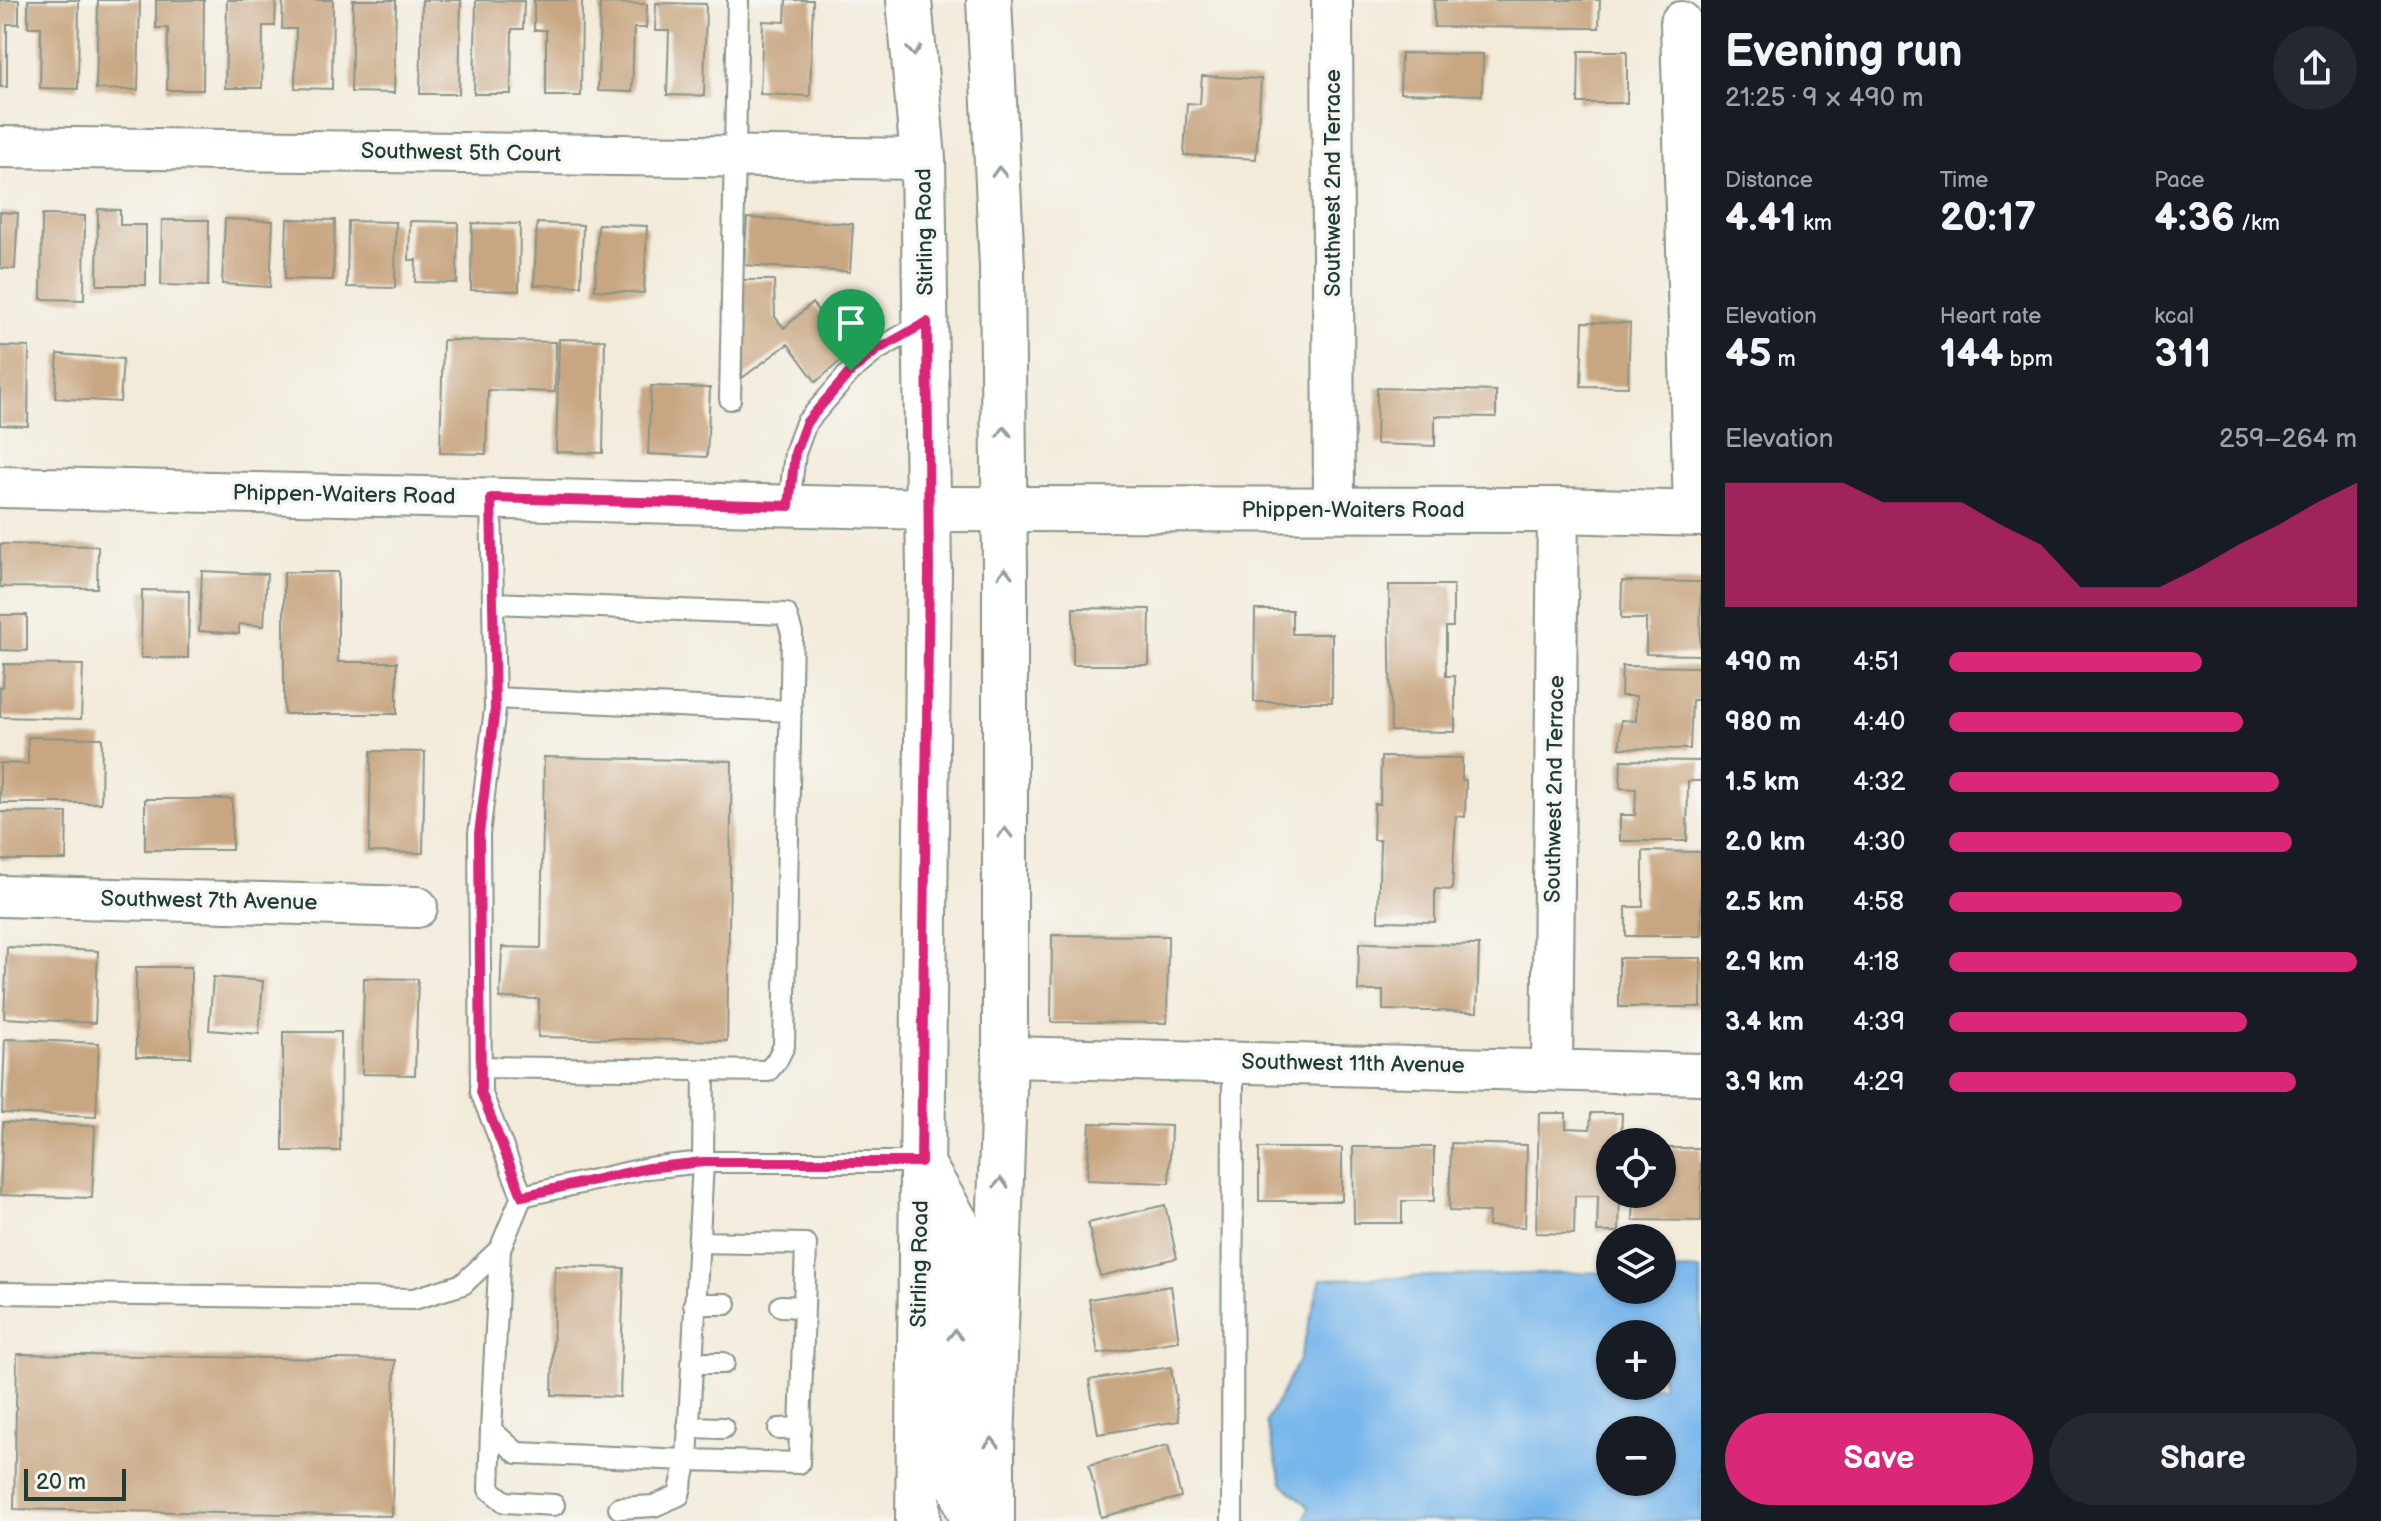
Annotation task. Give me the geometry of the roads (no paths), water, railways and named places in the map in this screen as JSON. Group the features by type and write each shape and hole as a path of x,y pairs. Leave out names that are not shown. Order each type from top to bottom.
{"main road":[{"name":"Stirling Road","path":"909,0 923,159 929,509 918,1521"},
{"path":"989,0 1001,250 1004,510 1005,1057 992,1521"},
{"name":"Phippen-Waiters Road","path":"929,509 1558,510 1698,514"},
{"path":"921,1162 957,1224 954,1468 973,1521"}],"street":[{"name":"Southwest 2nd Terrace","path":"1332,0 1334,510"},
{"path":"1681,22 1698,514"},
{"name":"Southwest 5th Court","path":"0,147 923,159"},
{"name":"Phippen-Waiters Road","path":"0,487 929,509"},
{"name":"Southwest 2nd Terrace","path":"1552,1068 1558,510"},
{"name":"Southwest 7th Avenue","path":"0,896 417,907"},
{"name":"Southwest 11th Avenue","path":"1005,1057 1701,1074"}],"lane":[{"path":"730,399 738,0"},
{"path":"789,506 795,453 806,423 851,371 877,350 927,322"},
{"path":"491,498 495,698 479,834 481,1092 522,1196 500,1249 489,1489 505,1502 554,1505"},
{"path":"481,1067 768,1071 784,1046 792,633 786,614 493,603"},
{"path":"495,698 791,711"},
{"path":"1232,1521 1233,1062"},
{"path":"619,1508 654,1506 679,1495 687,1460 703,1162 704,1070"},
{"path":"522,1196 648,1168 703,1162 921,1162"},
{"path":"491,1430 517,1453 799,1463 801,1428 792,1366 804,1307 806,1244 698,1242"},
{"path":"0,1293 414,1299 463,1284 500,1249"},
{"path":"694,1304 726,1304"},
{"path":"781,1306 804,1307"},
{"path":"691,1363 724,1363"},
{"path":"688,1427 723,1428"},
{"path":"779,1429 801,1428"}],"water":[{"path":"1701,1270 1701,1521 1304,1521 1309,1507 1282,1483 1266,1422 1299,1360 1321,1279 1596,1272 1596,1304 1676,1304 1676,1271"}]}
